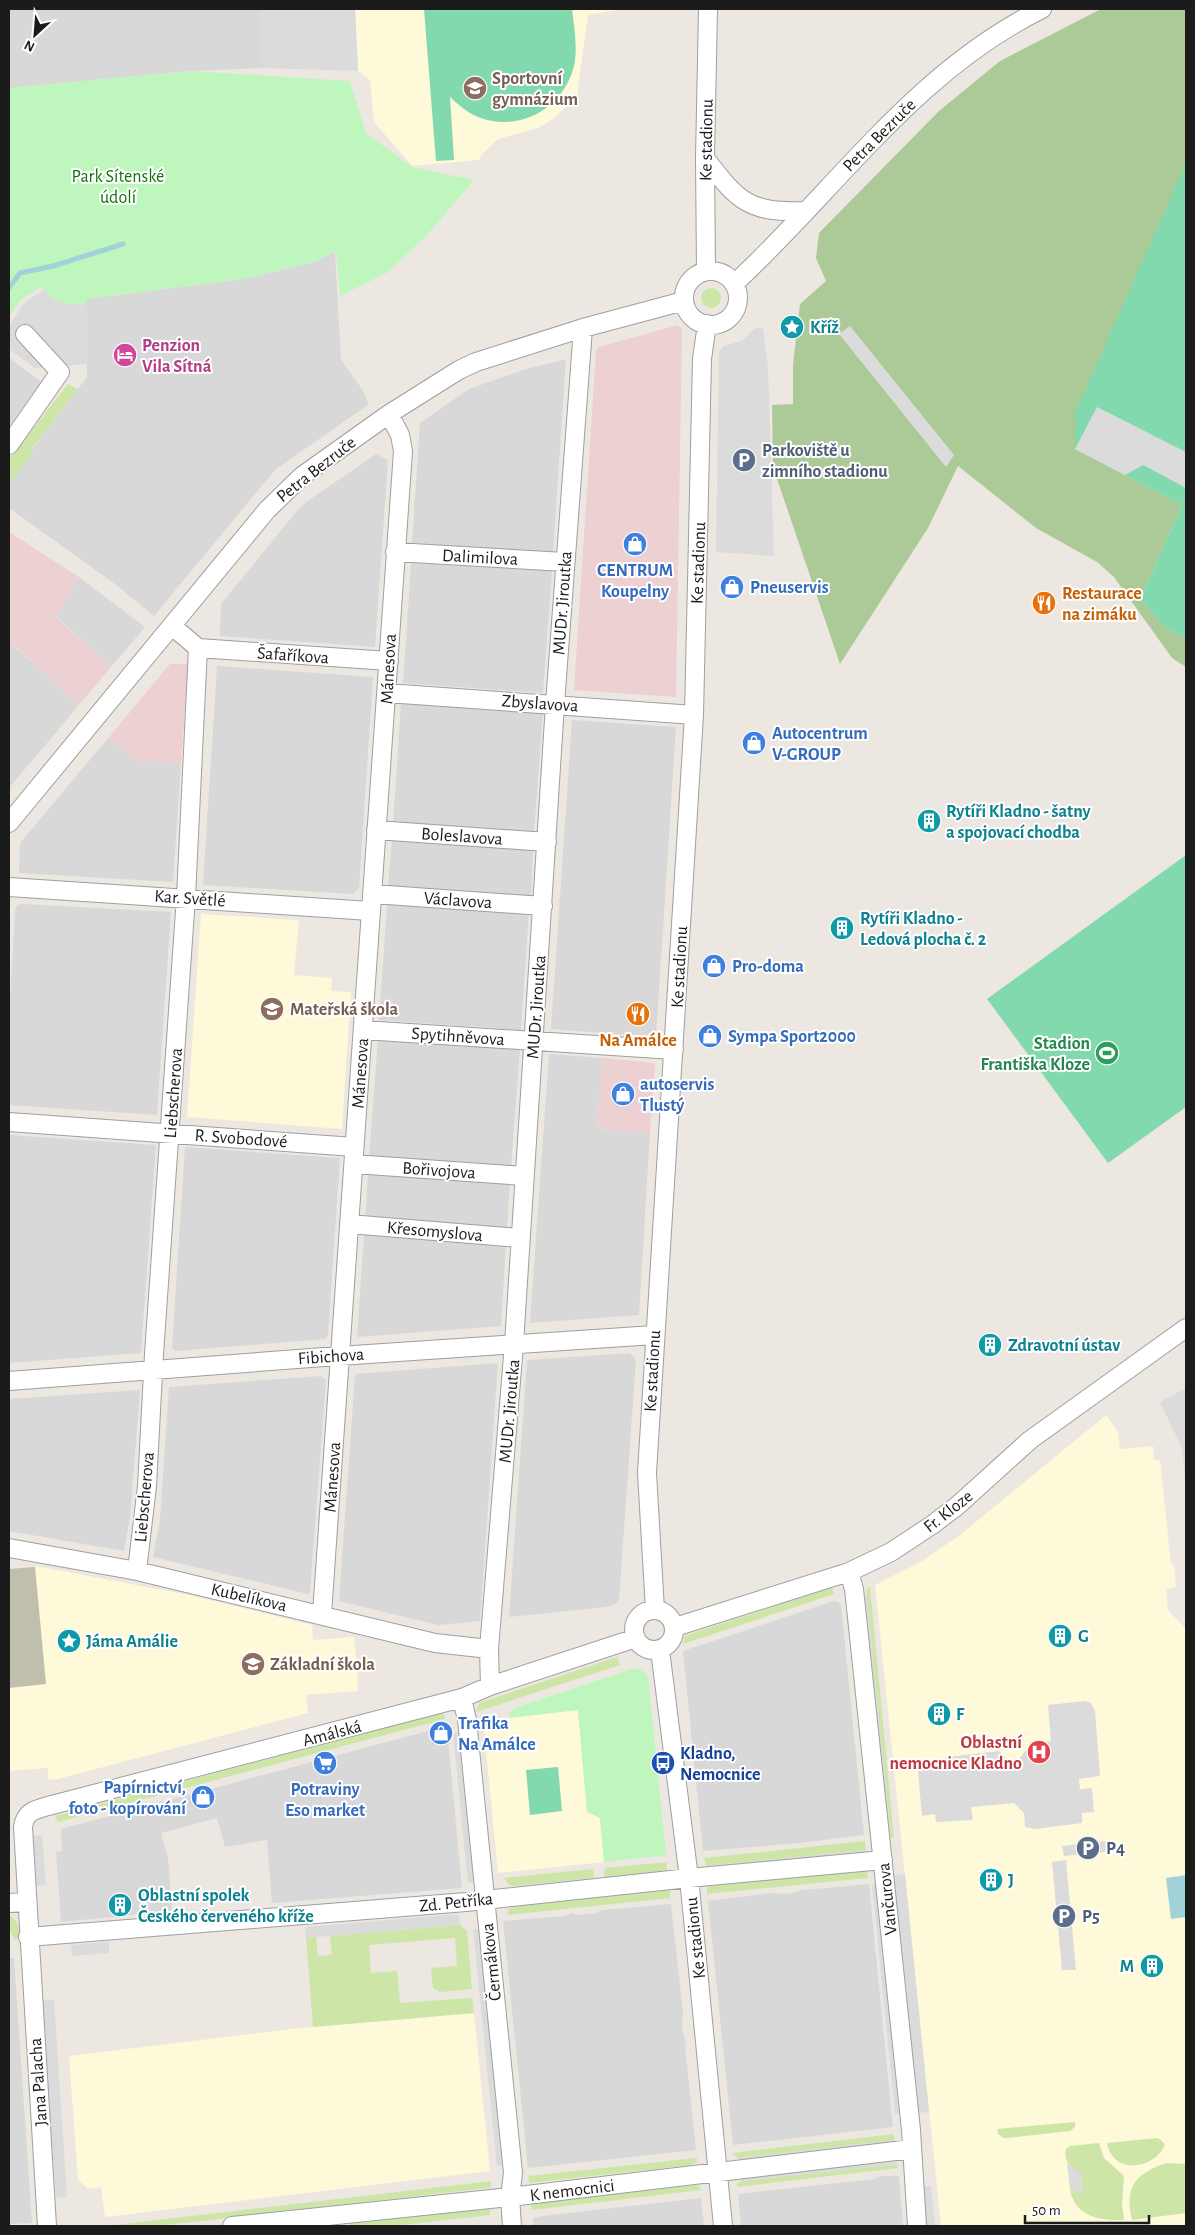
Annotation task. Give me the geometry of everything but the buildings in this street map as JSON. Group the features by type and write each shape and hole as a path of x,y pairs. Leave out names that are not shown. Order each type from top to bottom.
{"street":[{"name":"Ke stadionu","path":"706,271 704,158 708,9"},
{"name":"Petra Bezruče","path":"734,284 908,104 950,67 984,41 1016,21 1042,9"},
{"path":"704,158 730,190 753,206 772,211 805,211"},
{"path":"706,271 722,273 734,284 738,298 734,313 722,322 707,324 694,318 688,310 684,301 685,291 697,275 706,271"},
{"name":"Petra Bezruče","path":"9,823 267,510 302,476 437,382 476,362 583,328 684,301"},
{"name":"Ke stadionu","path":"655,1610 647,1474 654,1335 674,1050 694,715 702,359 707,324"},
{"name":"MUDr. Jiroutka","path":"490,1686 490,1649 514,1344 555,704 583,328"},
{"path":"9,445 60,372 24,334"},
{"name":"Mánesova","path":"322,1614 403,451 400,435 389,414"},
{"name":"Dalimilova","path":"395,552 565,562"},
{"path":"172,626 198,648"},
{"name":"Šafaříkova","path":"198,648 389,661"},
{"name":"Liebscherova","path":"137,1571 147,1486 153,1370 186,897 198,648"},
{"name":"Zbyslavova","path":"387,693 694,715"},
{"name":"Boleslavova","path":"376,830 547,842"},
{"name":"Kar. Světlé","path":"9,886 186,897 372,902"},
{"name":"Václavova","path":"372,902 543,906"},
{"name":"Spytihněvova","path":"363,1030 674,1050"},
{"name":"R. Svobodové","path":"9,1122 354,1146"},
{"name":"Bořivojova","path":"354,1164 524,1176"},
{"name":"Křesomyslova","path":"349,1224 520,1238"},
{"name":"Fr. Kloze","path":"675,1628 849,1572 891,1552 932,1526 958,1506 1030,1440 1186,1328"},
{"name":"Fibichova","path":"9,1381 654,1335"},
{"name":"Kubelíkova","path":"9,1548 137,1571 322,1614 435,1643 490,1649"},
{"name":"Vančurova","path":"849,1572 854,1589 883,1860 918,2226"},
{"path":"655,1610 666,1613 675,1628 673,1639 660,1650 654,1650 643,1647 636,1638 634,1626 639,1616 644,1612 655,1610"},
{"name":"Amálská","path":"26,1815 34,1810 48,1806 462,1698 490,1686 636,1638"},
{"name":"Ke stadionu","path":"660,1650 689,1878 723,2226"},
{"name":"Čermákova","path":"462,1698 467,1720 514,2174 510,2197 512,2226"},
{"name":"Jana Palacha","path":"26,1815 23,1827 28,1937 47,2226"},
{"name":"Zd. Petříka","path":"28,1937 485,1900 883,1860"},
{"path":"9,1902 27,1902"},
{"name":"K nemocnici","path":"232,2226 333,2221 718,2171 912,2149"}],"shaded area":[{"path":"9,9 260,9 262,68 191,71 9,88"},
{"path":"260,9 355,9 358,71 262,68"},
{"name":"Sportovní gymnázium","path":"355,9 623,9 588,15 577,96 569,97 568,105 553,119 538,128 498,139 482,154 479,160 412,166 374,122 370,80 358,71"},
{"path":"335,252 341,360 362,389 369,404 275,470 154,616 115,584 9,508 9,485 31,451 87,377 86,299 243,279 314,262"},
{"path":"45,289 54,300 71,304 86,304 87,364 35,368 9,349 9,326 24,303"},
{"path":"678,325 682,329 676,697 574,690 596,351 599,347"},
{"path":"850,326 954,455 946,467 839,334"},
{"name":"Parkoviště u zimního stadionu","path":"757,327 763,329 768,368 774,556 716,552 719,353 722,347 743,340"},
{"path":"9,358 42,382 9,426"},
{"path":"566,359 553,553 412,543 420,423 469,389 526,369"},
{"path":"1097,407 1186,452 1186,488 1143,465 1125,475 1075,449"},
{"path":"376,454 388,460 375,647 220,636 221,604 297,511 305,503"},
{"path":"9,532 79,577 55,616 111,667 79,705 12,643 9,647"},
{"path":"411,563 552,571 543,693 403,683"},
{"path":"79,577 145,627 111,667 55,615"},
{"path":"11,643 79,705 9,788 9,647"},
{"path":"170,664 188,664 181,763 135,760 109,737"},
{"path":"217,666 373,677 359,889 353,894 203,885"},
{"path":"401,703 543,713 534,833 393,823"},
{"path":"572,720 676,727 656,1037 551,1029"},
{"path":"109,737 135,760 181,763 173,882 19,873 20,843"},
{"path":"392,840 533,850 531,897 388,886"},
{"path":"393,901 529,912 521,1030 379,1020 387,906"},
{"path":"17,905 171,912 157,1115 9,1105 9,1019 15,911"},
{"name":"Mateřská škola","path":"201,914 299,920 294,975 332,978 331,991 351,992 342,1129 187,1117"},
{"path":"378,1039 520,1049 511,1167 369,1157"},
{"path":"549,1054 602,1058 597,1129 650,1133 639,1315 530,1323"},
{"path":"602,1058 655,1063 650,1133 597,1129"},
{"path":"9,1135 156,1145 141,1353 9,1363"},
{"path":"185,1147 340,1158 328,1335 325,1339 175,1351 172,1347"},
{"path":"368,1173 510,1183 507,1230 365,1219"},
{"path":"364,1234 506,1244 501,1326 357,1337"},
{"path":"630,1353 636,1360 619,1600 616,1604 606,1607 509,1617 527,1360"},
{"path":"498,1363 480,1621 438,1625 339,1601 355,1374"},
{"path":"321,1376 326,1380 310,1592 308,1594 153,1557 160,1519 169,1387"},
{"path":"1186,1388 1186,1489 1182,1448 1160,1402"},
{"path":"140,1390 130,1518 124,1551 9,1531 9,1399"},
{"name":"Oblastní nemocnice Kladno","path":"1106,1415 1118,1432 1120,1449 1153,1446 1154,1460 1160,1460 1171,1564 1174,1564 1176,1587 1166,1589 1168,1610 1186,1629 1186,2226 941,2226 875,1585 922,1561 960,1535"},
{"path":"36,1566 189,1595 312,1625 313,1640 354,1637 358,1691 306,1695 308,1713 58,1779 48,1780 48,1768 9,1771 9,1687"},
{"path":"35,1567 46,1684 9,1688 9,1569"},
{"path":"867,1596 891,1838 886,1838 862,1597"},
{"path":"846,1599 850,1599 875,1837 870,1838"},
{"path":"834,1601 841,1605 864,1835 799,1843 703,1851 683,1651"},
{"path":"1085,1701 1091,1703 1095,1711 1100,1776 1079,1779 1080,1789 1092,1788 1094,1812 1082,1813 1082,1823 1035,1829 1025,1827 1024,1813 1014,1803 971,1807 973,1820 936,1822 935,1814 922,1816 918,1771 933,1769 932,1759 999,1751 1008,1760 1020,1758 1031,1743 1051,1741 1048,1705"},
{"path":"578,1710 587,1811 600,1818 604,1862 498,1873 483,1720"},
{"path":"435,1729 442,1730 448,1739 462,1888 272,1903 267,1840 225,1847 217,1818 161,1833 168,1858 172,1911 61,1922 56,1852 62,1851 61,1829"},
{"path":"462,1732 477,1882 468,1883 453,1733"},
{"path":"42,1835 46,1885 36,1886 31,1836"},
{"name":"P4","path":"1113,1840 1114,1851 1064,1856 1062,1846"},
{"path":"866,1850 866,1856 706,1872 706,1866"},
{"name":"P5","path":"1066,1860 1076,1970 1062,1970 1052,1862"},
{"path":"905,1874 929,2112 918,2113 894,1875"},
{"path":"882,1882 902,2113 895,2114 872,1884"},
{"path":"869,1884 893,2127 733,2145 708,1901"},
{"path":"671,1904 696,2150 528,2168 503,1921 565,1916 572,1913 577,1915 597,1913 602,1910"},
{"path":"459,1914 460,1925 306,1938 305,1927"},
{"path":"473,1929 481,1929 505,2165 497,2166"},
{"path":"109,1942 109,1953 72,1956 71,1945"},
{"path":"9,1958 14,1958 32,2223 9,2224"},
{"path":"41,2000 54,2000 67,2197 56,2198"},
{"path":"474,2013 490,2171 105,2217 101,2187 88,2189 78,2180 69,2056 290,2029"},
{"path":"895,2140 895,2145 739,2163 738,2158"},
{"path":"897,2158 897,2164 741,2181 740,2175"},
{"path":"1067,2163 1081,2173 1082,2195 1070,2188"},
{"path":"880,2176 899,2176 903,2226 741,2226 738,2194 875,2179"},
{"path":"931,2186 935,2226 925,2226 921,2187"},
{"path":"701,2198 704,2226 533,2226 533,2218 543,2216"}],"green space":[{"path":"424,9 572,9 576,52 574,66 568,81 550,105 537,114 509,122 493,121 478,117 450,97 454,160 436,161"},
{"path":"1101,9 1186,9 1186,172 1184,171 1075,449 1182,505 1140,599 1167,629 1186,638 1186,667 1172,658 1114,577 1097,562 1036,528 958,466 928,528 840,664 773,467 772,405 793,404 793,365 800,304 826,281 816,258 819,233 939,111 1000,61"},
{"name":"Park Sítenské údolí","path":"191,71 350,81 366,133 412,167 474,180 428,234 388,272 340,296 335,252 314,262 243,279 87,299 86,304 71,304 54,300 41,287 20,300 9,317 9,88"},
{"path":"1183,170 1186,172 1186,638 1167,629 1140,599 1182,505 1075,449 1075,413"},
{"path":"707,288 715,288 721,294 721,302 715,308 707,308 701,302 701,294"},
{"path":"68,384 78,389 31,450 33,452 9,485 9,459"},
{"name":"Stadion Františka Kloze","path":"1186,855 1186,1107 1108,1163 987,999"},
{"path":"832,1587 834,1594 683,1644 684,1636"},
{"path":"870,1587 894,1838 891,1838 866,1589"},
{"path":"617,1657 620,1665 476,1712 479,1703"},
{"path":"635,1668 645,1672 648,1676 666,1855 604,1862 600,1818 587,1812 578,1710 510,1718 509,1713 514,1708"},
{"path":"443,1712 445,1719 58,1822 55,1816"},
{"path":"558,1767 562,1811 530,1815 526,1770"},
{"path":"865,1841 866,1850 706,1866 704,1858"},
{"path":"667,1862 667,1871 604,1877 605,1868"},
{"path":"593,1869 594,1878 513,1886 509,1885 504,1878"},
{"path":"867,1870 868,1878 707,1894 707,1886"},
{"path":"670,1890 670,1898 507,1915 509,1909 515,1906"},
{"path":"9,1915 16,1922 20,1930 19,1937 15,1940 9,1930"},
{"path":"460,1925 467,1931 472,1989 440,1992 433,1988 431,1968 457,1966 455,1938 369,1945 371,1973 397,1971 400,2003 472,1998 474,2013 313,2027 306,1938 316,1937 318,1956 332,1955 330,1936"},
{"path":"1075,2122 1075,2127 1070,2131 1007,2138 1003,2138 998,2134 997,2129"},
{"path":"894,2134 895,2140 738,2158 733,2153"},
{"path":"1157,2138 1165,2145 1159,2154 1143,2164 1133,2165 1124,2164 1116,2160 1110,2153 1107,2143"},
{"path":"1099,2143 1104,2158 1124,2176 1122,2204 1124,2220 1097,2218 1089,2215 1076,2205 1072,2197 1070,2188 1082,2194 1081,2174 1067,2161 1066,2149 1070,2146"},
{"path":"697,2158 697,2162 691,2165 529,2183 528,2176"},
{"path":"1166,2163 1186,2164 1186,2213 1132,2220 1130,2198 1131,2190 1135,2183 1147,2172"},
{"path":"897,2164 898,2168 737,2187 737,2184 741,2181"},
{"path":"491,2181 491,2187 488,2188 157,2226 106,2226"},
{"path":"700,2186 701,2190 532,2210 531,2203"},
{"path":"490,2208 490,2215 393,2226 351,2226 350,2223"}],"water":[{"path":"1186,1875 1186,1917 1171,1919 1166,1878"}],"waterway":[{"path":"9,288 20,273 53,266 123,244"}],"place":[{"name":"Sportovní gymnázium","path":"475,88"},
{"name":"Kříž","path":"792,327"},
{"name":"Penzion Vila Sítná","path":"125,355"},
{"name":"Parkoviště u zimního stadionu","path":"744,460"},
{"name":"CENTRUM Koupelny","path":"635,544"},
{"name":"Pneuservis","path":"732,587"},
{"name":"Restaurace na zimáku","path":"1044,603"},
{"name":"Autocentrum V-GROUP","path":"754,743"},
{"name":"Rytíři Kladno - šatny a spojovací chodba","path":"929,821"},
{"name":"Rytíři Kladno - Ledová plocha č. 2","path":"842,928"},
{"name":"Pro-doma","path":"714,966"},
{"name":"Mateřská škola","path":"272,1009"},
{"name":"Na Amálce","path":"638,1014"},
{"name":"Sympa Sport2000","path":"710,1036"},
{"name":"Stadion Františka Kloze","path":"1107,1053"},
{"name":"autoservis Tlustý","path":"623,1094"},
{"name":"Zdravotní ústav","path":"990,1345"},
{"name":"G","path":"1060,1636"},
{"name":"Jáma Amálie","path":"69,1641"},
{"name":"Základní škola","path":"253,1664"},
{"name":"F","path":"939,1714"},
{"name":"Trafika Na Amálce","path":"441,1733"},
{"name":"Oblastní nemocnice Kladno","path":"1039,1752"},
{"name":"Potraviny Eso market","path":"325,1763"},
{"name":"Kladno, Nemocnice","path":"663,1763"},
{"name":"Papírnictví, foto - kopírování","path":"203,1797"},
{"name":"P4","path":"1088,1848"},
{"name":"J","path":"991,1880"},
{"name":"Oblastní spolek Českého červeného kříže","path":"120,1905"},
{"name":"P5","path":"1064,1916"},
{"name":"M","path":"1152,1966"}]}
